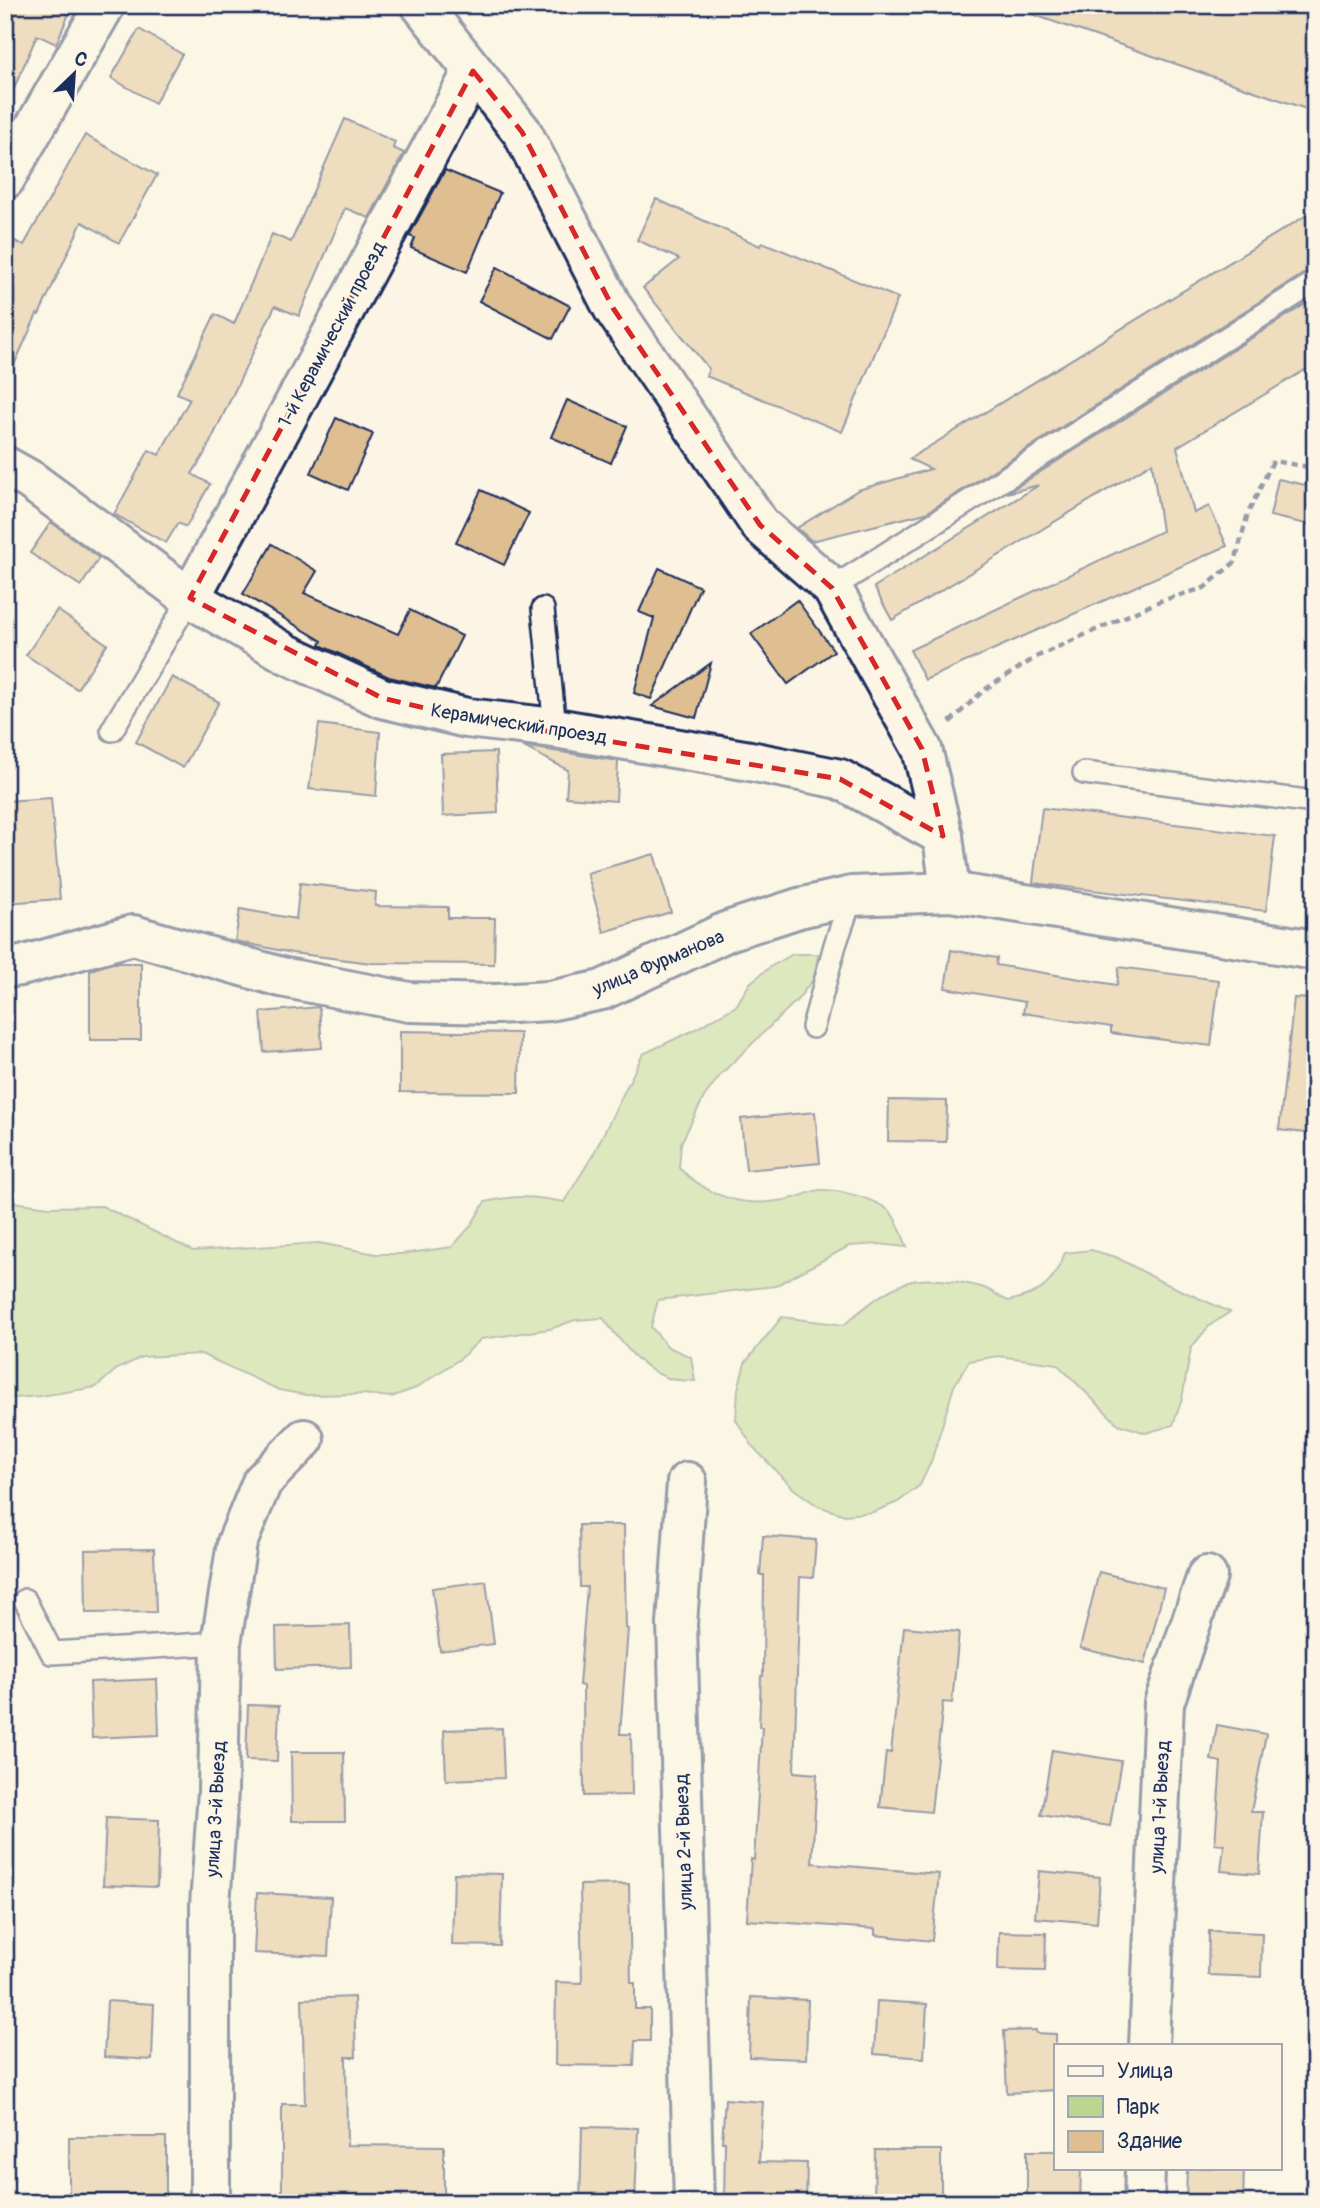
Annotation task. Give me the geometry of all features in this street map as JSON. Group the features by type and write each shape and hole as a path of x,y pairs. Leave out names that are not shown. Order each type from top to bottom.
{"street":[{"path":"5,179 105,5"},
{"path":"421,5 522,132 613,308 760,525 832,588 922,749 943,836 950,892"},
{"name":"1-й Керамический проезд","path":"190,598 473,71"},
{"name":"Керамический проезд","path":"5,466 30,480 190,598 287,654 382,698 467,718 555,728 839,779 943,836"},
{"name":"улица Фурманова","path":"5,968 21,966 133,934 281,977 409,1002 496,1004 550,1001 602,990 728,931 799,908 852,896 950,892 1315,950"},
{"name":"улица 3-й Выезд","path":"210,2203 210,1905 218,1791 221,1643 237,1543 262,1482 304,1439"},
{"name":"улица 2-й Выезд","path":"687,1482 677,1624 694,2203"},
{"name":"улица 1-й Выезд","path":"1149,2044 1164,1703 1207,1576"},
{"path":"1144,2203 1145,2170"}],"lane":[{"path":"832,588 1315,282"},
{"path":"112,730 190,598"},
{"path":"543,609 555,728"},
{"path":"1084,773 1315,802"},
{"path":"813,1027 835,945 852,896"},
{"path":"25,1600 52,1653 221,1643"}],"path":[{"path":"922,749 984,690 1038,656 1160,601 1204,588 1235,562 1248,513 1273,461 1315,468"}],"highlighted area":[{"path":"473,71 522,132 613,308 760,525 832,588 922,749 943,836 840,779 467,718 382,698 190,598"}],"green space":[{"path":"793,954 818,954 814,978 798,999 721,1074 704,1097 681,1143 679,1168 705,1188 746,1202 777,1201 820,1190 868,1199 891,1213 907,1247 879,1244 849,1246 775,1286 658,1300 651,1327 668,1347 691,1357 695,1381 671,1379 648,1368 603,1318 575,1320 550,1329 481,1339 461,1358 416,1388 391,1397 363,1394 306,1395 279,1390 201,1354 142,1357 117,1369 96,1387 14,1398 5,1391 5,1201 49,1207 102,1206 193,1251 319,1243 376,1254 402,1254 452,1247 470,1227 485,1202 524,1197 564,1202 593,1155 643,1054 736,1006 750,983"},
{"path":"1091,1250 1116,1257 1160,1281 1230,1312 1209,1326 1191,1348 1182,1399 1173,1425 1146,1433 1118,1424 1057,1364 998,1356 969,1361 954,1386 931,1462 920,1485 898,1502 873,1512 845,1515 818,1506 794,1489 753,1447 736,1420 738,1389 745,1363 782,1317 844,1325 890,1290 916,1280 946,1280 976,1286 1008,1301 1030,1295 1050,1281 1065,1253"}],"building":[{"path":"5,5 50,5 69,14 56,44 37,35 5,109"},
{"path":"1021,5 1315,5 1315,112 1020,10"},
{"path":"139,29 182,54 155,103 111,78"},
{"path":"345,119 395,142 393,148 404,153 369,218 345,208 299,316 275,306 206,451 192,474 210,484 186,527 178,523 166,543 114,514 149,450 159,455 190,399 177,393 215,314 234,324 272,234 291,242"},
{"path":"85,135 157,175 119,243 82,222 5,385 5,237 24,245"},
{"path":"445,170 500,193 467,272 411,248 415,238 409,236"},
{"path":"656,199 760,246 762,242 898,298 842,432 706,376 709,369 643,288 679,259 637,240"},
{"path":"1315,210 1315,269 926,513 812,541 797,528 858,490 931,469 909,459"},
{"path":"497,267 570,306 553,339 479,301"},
{"path":"1315,298 1315,364 1177,447 1194,513 1209,506 1227,546 925,680 910,650 1162,531 1152,463 892,620 874,587 1039,485 1007,493"},
{"path":"567,400 627,426 611,463 551,437"},
{"path":"336,418 373,434 348,490 311,473"},
{"path":"1278,479 1315,487 1315,526 1270,516"},
{"path":"481,490 529,513 504,565 456,542"},
{"path":"51,522 99,558 81,586 30,553"},
{"path":"272,544 317,571 304,593 398,634 410,610 462,636 436,688 389,677 320,645 322,641 243,594"},
{"path":"659,568 700,587 651,699 634,693 654,618 639,612"},
{"path":"797,600 834,651 788,684 751,634"},
{"path":"57,610 107,644 77,689 26,655"},
{"path":"711,663 696,718 652,706"},
{"path":"172,677 219,702 183,768 136,742"},
{"path":"319,724 380,732 376,796 309,789"},
{"path":"522,746 618,761 616,801 566,797 568,770"},
{"path":"496,752 498,813 443,816 441,754"},
{"path":"51,798 60,899 5,903 5,801"},
{"path":"1042,808 1275,836 1266,911 1033,883"},
{"path":"654,854 671,912 604,932 587,873"},
{"path":"300,883 376,892 375,906 448,907 448,918 495,918 494,964 371,963 292,953 235,941 240,909 296,919"},
{"path":"951,950 997,958 996,965 1117,985 1119,967 1219,980 1211,1046 1111,1033 1111,1027 1023,1013 1025,1002 945,988"},
{"path":"113,963 141,963 141,1040 90,1040 90,970"},
{"path":"1294,998 1315,999 1315,1134 1279,1130"},
{"path":"319,1007 322,1048 264,1052 261,1012"},
{"path":"400,1031 520,1033 519,1093 400,1092"},
{"path":"889,1100 947,1101 946,1142 888,1141"},
{"path":"815,1112 820,1163 746,1170 741,1119"},
{"path":"579,1525 624,1525 628,1629 620,1734 631,1734 632,1795 584,1796 583,1686 579,1685 587,1587 580,1587"},
{"path":"763,1536 816,1540 813,1578 800,1577 794,1772 817,1774 812,1863 939,1874 932,1941 875,1935 875,1929 747,1920 751,1859 754,1860 762,1727 759,1727 763,1676 764,1575 760,1575"},
{"path":"154,1549 156,1612 86,1613 85,1550"},
{"path":"1099,1572 1164,1588 1145,1664 1080,1648"},
{"path":"486,1581 494,1644 440,1651 432,1588"},
{"path":"350,1625 351,1667 277,1669 276,1627"},
{"path":"904,1627 959,1632 952,1703 943,1702 931,1812 880,1807 886,1752 891,1753"},
{"path":"157,1679 159,1735 92,1738 90,1682"},
{"path":"248,1705 279,1706 277,1761 246,1760"},
{"path":"1217,1725 1266,1734 1251,1812 1263,1812 1259,1874 1221,1871 1224,1845 1215,1844 1221,1762 1211,1760"},
{"path":"502,1728 504,1778 446,1780 444,1730"},
{"path":"1052,1750 1121,1761 1110,1826 1041,1815"},
{"path":"291,1752 344,1752 345,1821 292,1821"},
{"path":"106,1818 159,1820 157,1887 103,1885"},
{"path":"1039,1871 1100,1877 1097,1923 1035,1918"},
{"path":"454,1873 502,1874 500,1946 452,1945"},
{"path":"629,1884 631,1983 635,1983 635,2009 650,2009 650,2041 635,2041 634,2066 555,2065 556,1982 582,1983 580,1885"},
{"path":"257,1893 331,1897 328,1956 254,1953"},
{"path":"1209,1931 1262,1933 1261,1977 1208,1975"},
{"path":"999,1932 1046,1933 1045,1971 998,1970"},
{"path":"354,1997 356,2057 346,2057 347,2145 444,2146 444,2203 401,2203 402,2195 282,2195 282,2104 305,2104 302,1999"},
{"path":"751,1997 808,2000 806,2059 749,2057"},
{"path":"107,2001 154,2004 152,2060 104,2057"},
{"path":"877,2001 927,2004 924,2058 874,2054"},
{"path":"1036,2030 1036,2033 1056,2034 1054,2090 1007,2093 1004,2031"},
{"path":"725,2099 763,2102 759,2162 807,2163 806,2203 724,2203 725,2142 722,2142"},
{"path":"582,2127 638,2128 635,2203 580,2203"},
{"path":"69,2137 166,2137 166,2194 69,2194"},
{"path":"875,2150 941,2150 941,2203 874,2203"},
{"path":"1027,2151 1054,2151 1054,2170 1081,2170 1080,2203 1027,2203"},
{"path":"1187,2170 1244,2170 1243,2203 1186,2203"}]}
